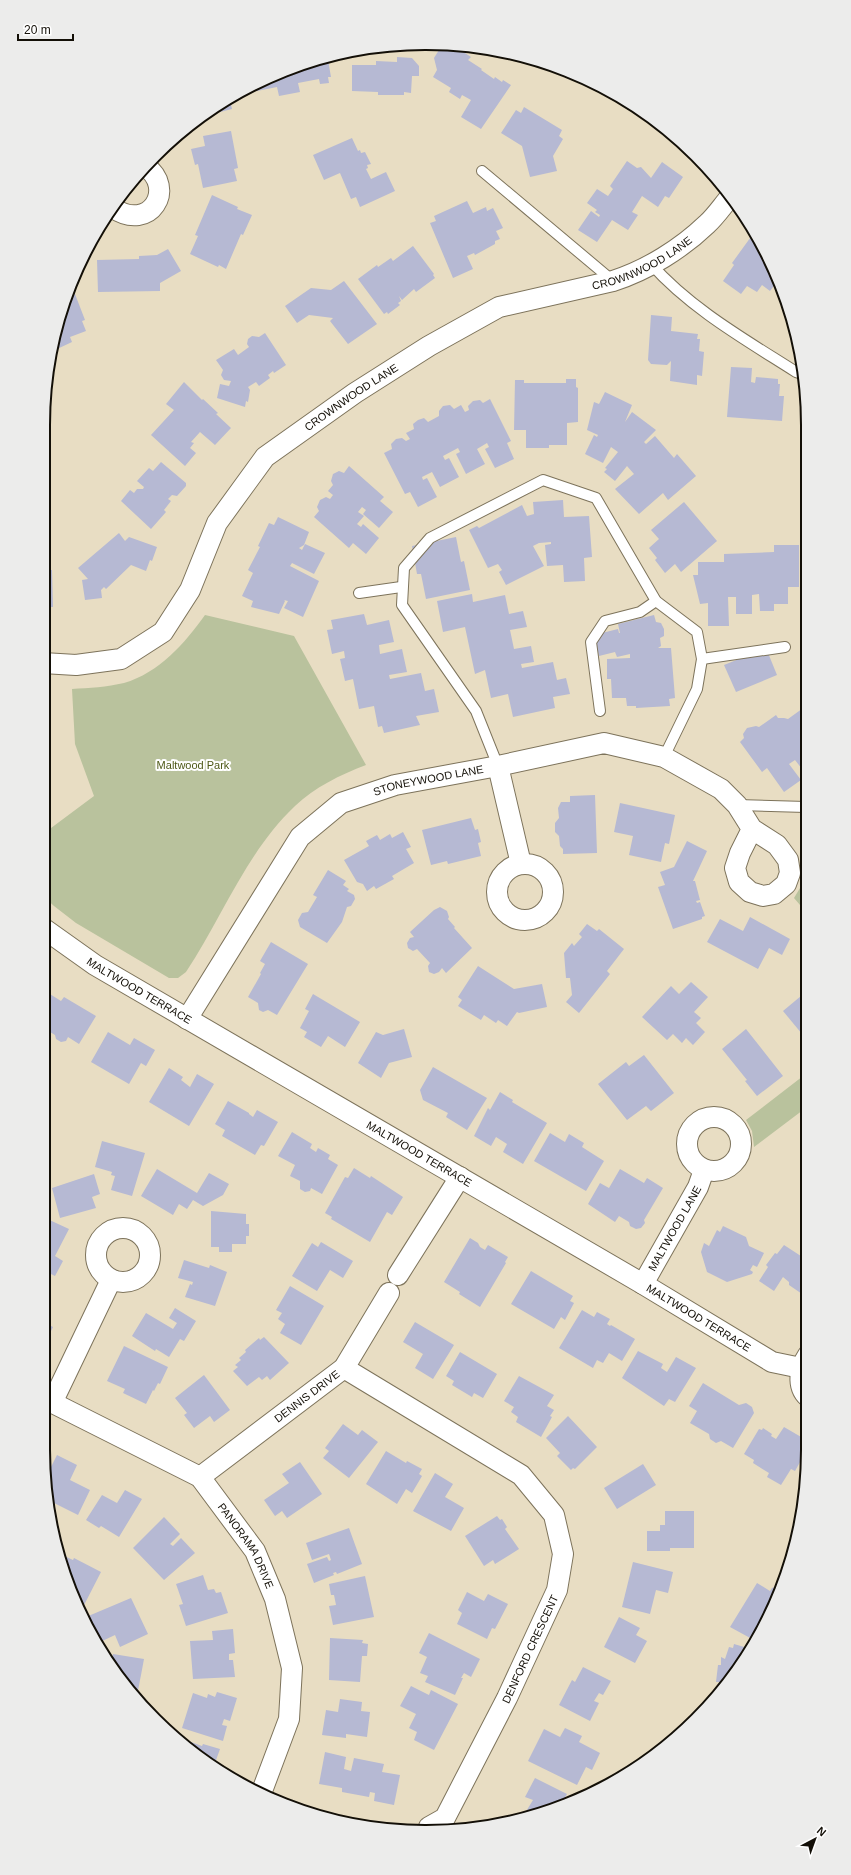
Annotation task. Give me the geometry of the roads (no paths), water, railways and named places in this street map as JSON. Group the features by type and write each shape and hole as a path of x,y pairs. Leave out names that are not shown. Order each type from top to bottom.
{"street":[{"path":"117,211 122,215 134,217 146,213 155,205 159,194 158,182 151,170"},
{"name":"CROWNWOOD LANE","path":"50,663 76,665 121,659 163,632 190,590 217,522 265,457 355,393 429,346 499,307 631,275 682,244 708,224 726,202"},
{"name":"STONEYWOOD LANE","path":"187,1019 300,837 341,803 395,784 498,766 604,743 664,757 721,789 738,805 752,830"},
{"path":"498,766 521,864"},
{"name":"MALTWOOD TERRACE","path":"50,933 95,965 643,1284 772,1362 801,1362"},
{"name":"MALTWOOD LANE","path":"643,1284 698,1187 704,1170"},
{"path":"398,1275 460,1177"},
{"path":"50,1394 111,1280"},
{"name":"DENNIS DRIVE","path":"200,1477 344,1368 389,1293"},
{"name":"DENFORD CRESCENT","path":"344,1368 521,1475 554,1515 563,1554 557,1590 507,1698 445,1818 433,1825"},
{"name":"PANORAMA DRIVE","path":"50,1402 200,1477 255,1552 275,1599 292,1668 289,1719 263,1788"}],"lane":[{"path":"482,171 613,280"},
{"path":"651,264 668,283 727,328 797,372"},
{"path":"498,766 476,711 402,605 404,568 430,538 543,480 596,498 656,601 697,632 702,659 697,689 664,757"},
{"path":"359,593 402,587"},
{"path":"600,711 591,642 605,621 640,612 656,601"},
{"path":"702,659 785,647"},
{"path":"738,805 801,807"}],"park label":[{"name":"Maltwood Park","path":"193,765"}]}
